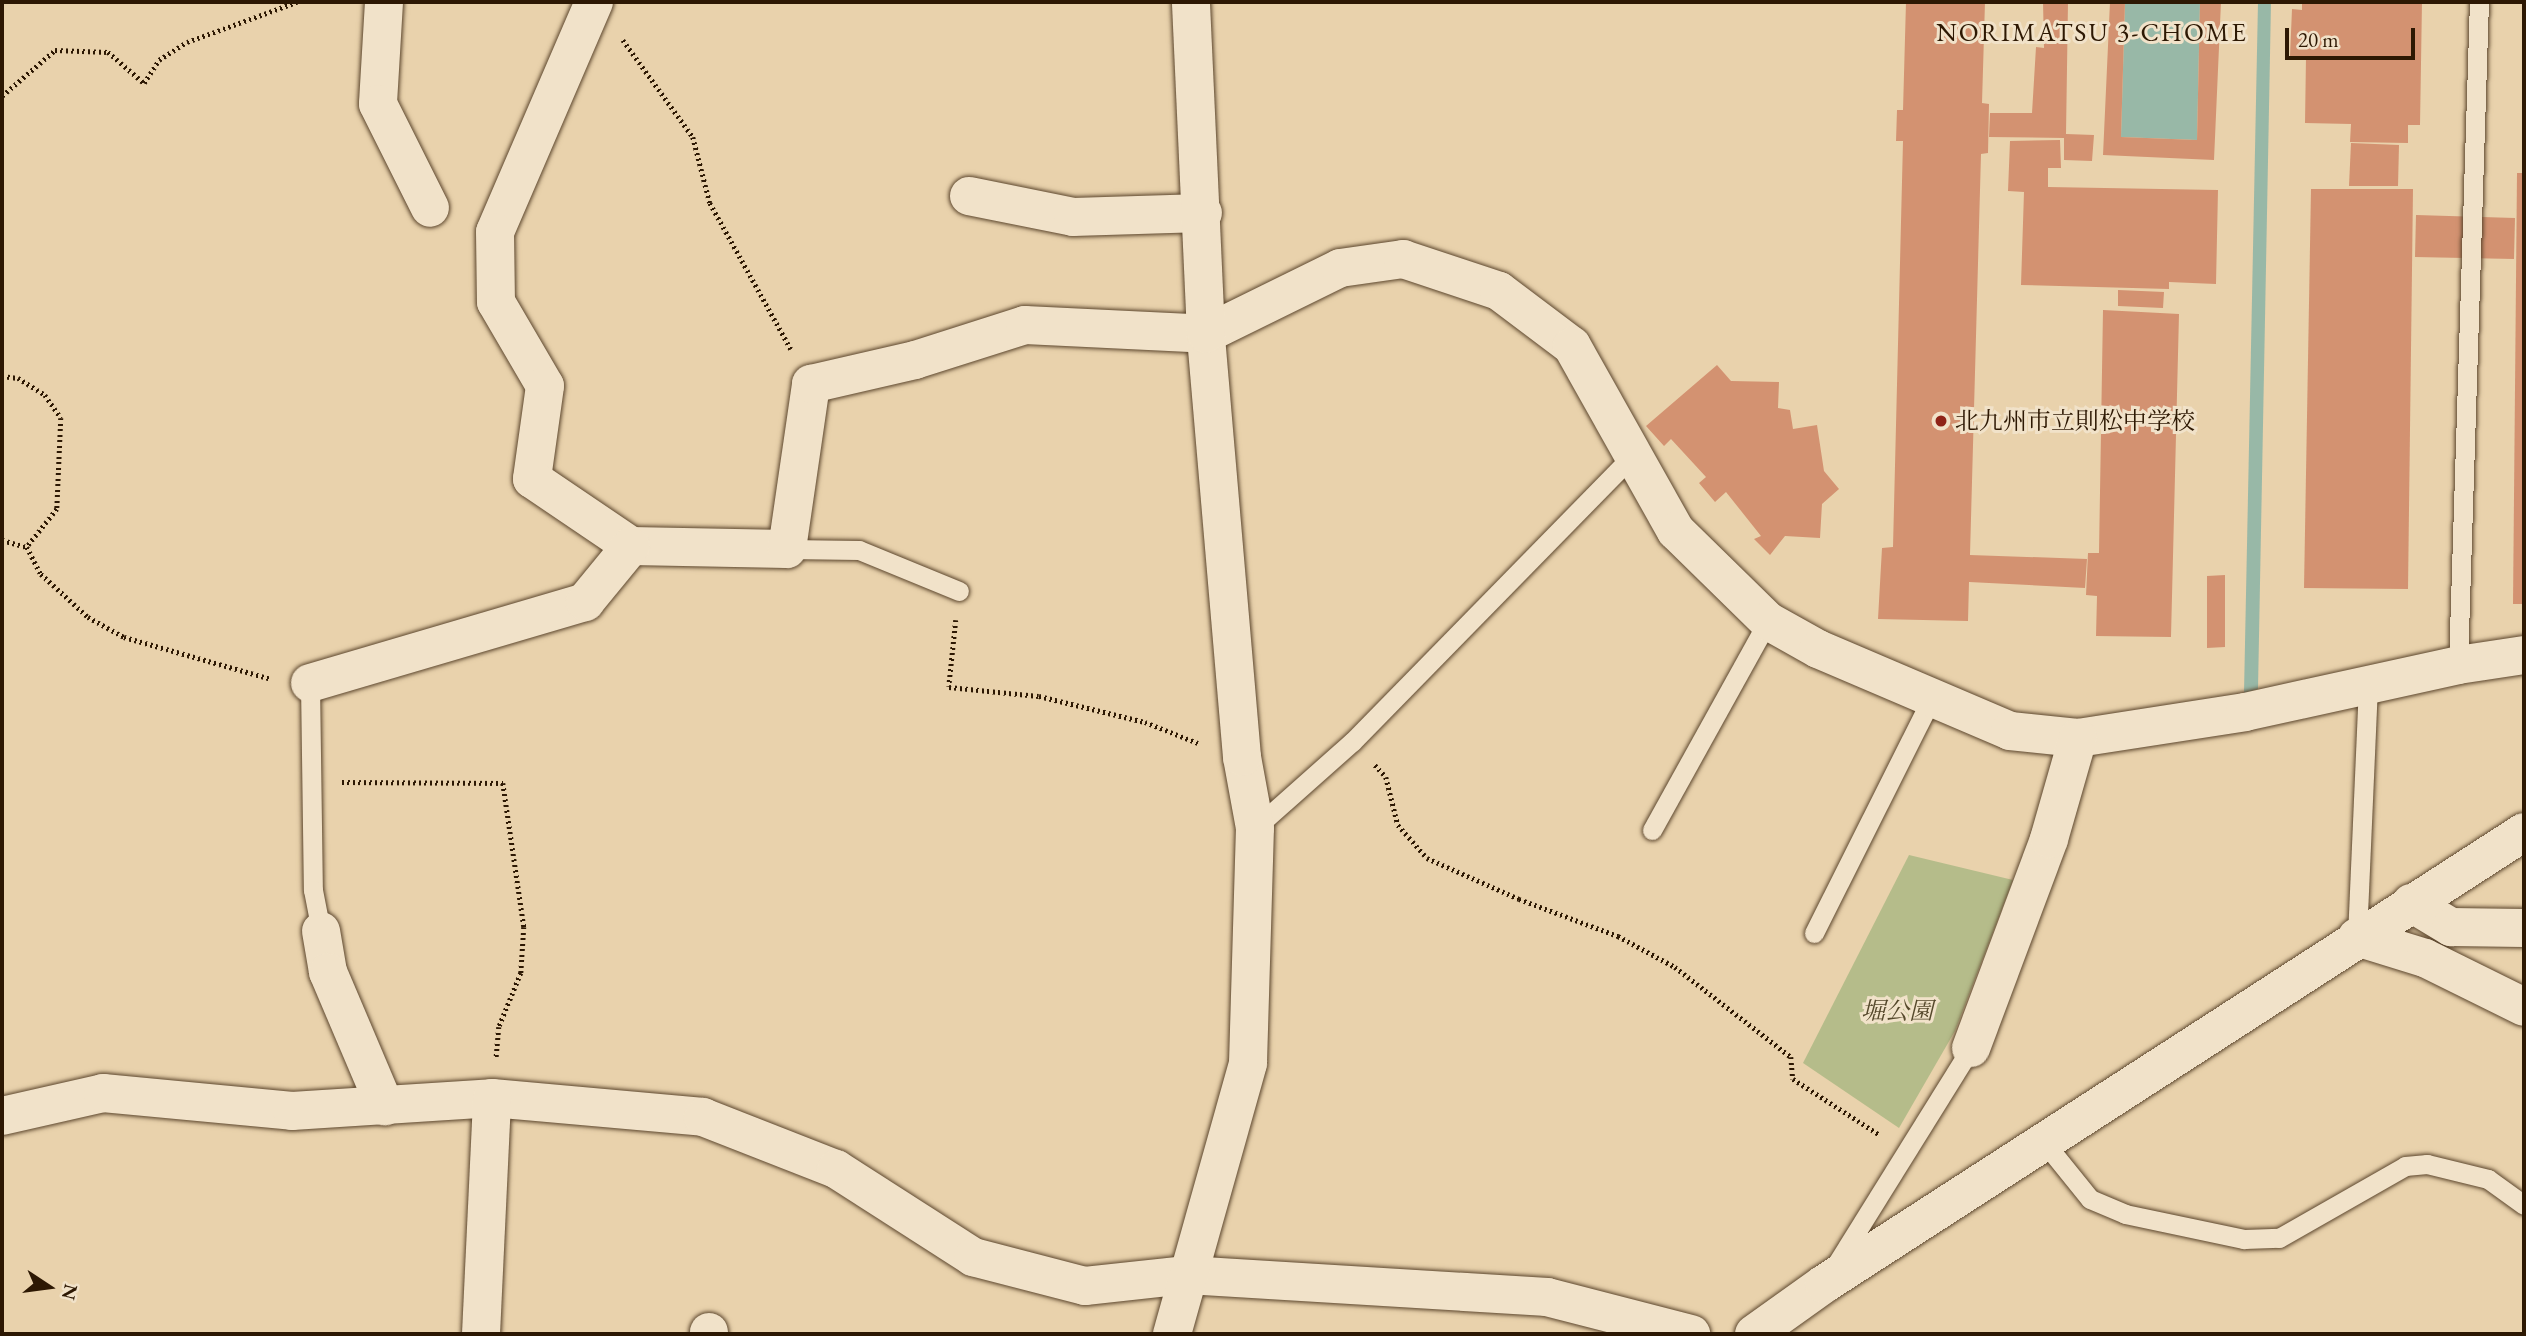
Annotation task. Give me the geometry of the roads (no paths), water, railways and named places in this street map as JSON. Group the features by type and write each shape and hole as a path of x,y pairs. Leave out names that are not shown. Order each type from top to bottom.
{"street":[{"path":"384,2 378,104 430,208"},
{"path":"1172,1334 1248,1063 1255,828 1242,757 1206,334 1203,213 1191,2"},
{"path":"594,3 495,232 496,302 545,386 532,479 631,546 787,549 811,384 915,360 1025,325 1206,334 1340,268 1403,259 1499,291 1572,346 1676,531 1768,621 1818,649 2010,731 2078,738 2245,712 2458,665 2524,655"},
{"path":"969,196 1073,217 1203,213"},
{"path":"310,683 585,602 631,546"},
{"path":"1971,1048 2049,839 2078,738"},
{"path":"1754,1334 1824,1284 2357,937 2524,832"},
{"path":"2411,903 2451,927 2524,928"},
{"path":"321,931 328,972 385,1105"},
{"path":"2357,937 2425,958 2524,1007"},
{"path":"2,1115 103,1093 292,1111 492,1098 703,1117 836,1169 973,1257 1085,1286 1188,1275 1547,1297 1691,1334"},
{"path":"481,1334 492,1098"}],"lane":[{"path":"2458,665 2479,2"},
{"path":"1255,828 1352,742 1634,454"},
{"path":"787,549 859,550 959,591"},
{"path":"1652,830 1768,621"},
{"path":"310,683 313,890 321,931"},
{"path":"2357,937 2368,685"},
{"path":"1814,933 1931,699"},
{"path":"1824,1284 1971,1048"},
{"path":"2044,1142 2090,1199 2125,1214 2244,1239 2279,1238 2404,1166 2427,1164 2488,1179 2524,1205"}],"place":[{"name":"北九州市立則松中学校","path":"1941,421"}],"district":[{"name":"NORIMATSU 3-CHOME","path":"2092,33"}],"park label":[{"name":"堀公園","path":"1897,1011"}]}
